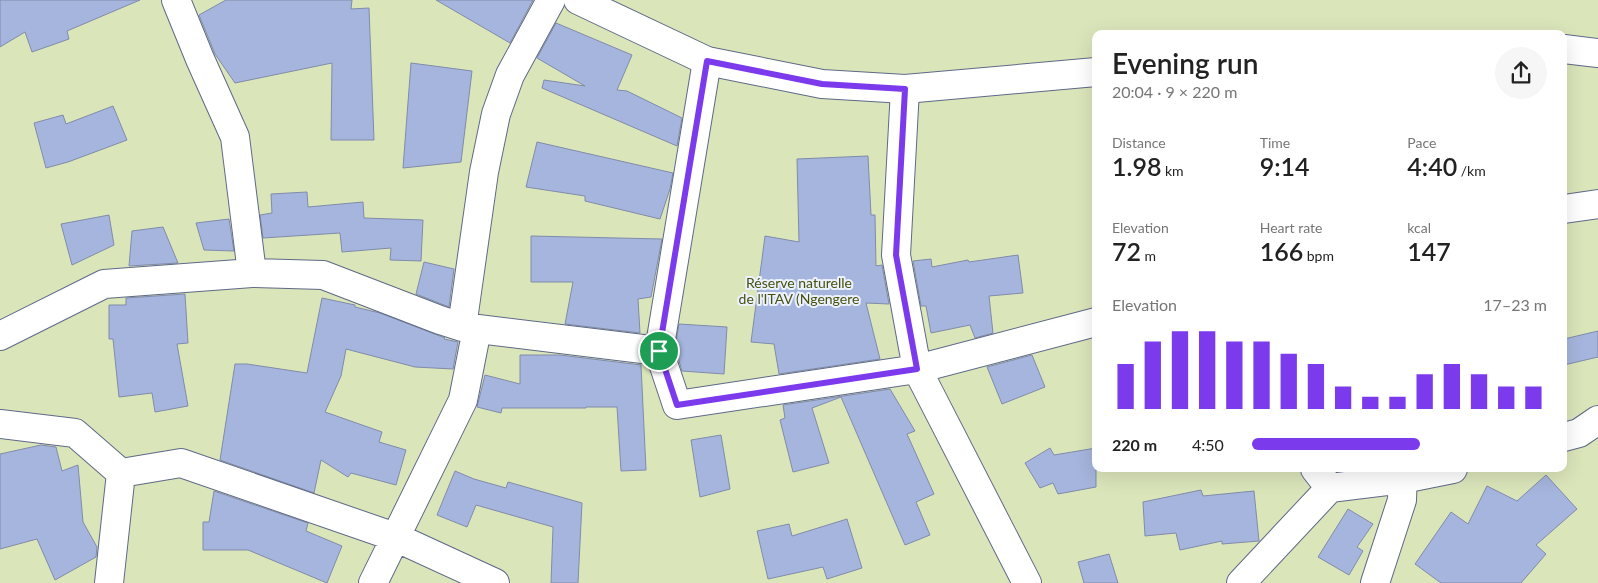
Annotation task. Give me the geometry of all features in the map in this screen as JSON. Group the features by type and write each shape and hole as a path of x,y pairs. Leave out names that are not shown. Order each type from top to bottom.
{"street":[{"path":"176,0 235,137 252,272"},
{"path":"373,583 463,400 484,172 496,114 510,75 551,0"},
{"path":"578,0 707,61 822,84 905,89 1092,72"},
{"path":"1567,49 1598,53"},
{"path":"707,61 659,351 677,405 917,369 1092,323"},
{"path":"905,89 896,255 917,369 1027,583"},
{"path":"1567,209 1598,204"},
{"path":"4,329 104,284 252,272 324,275 440,320 470,328 659,351"},
{"path":"1567,436 1579,433 1598,420"},
{"path":"0,424 76,433 121,473"},
{"path":"121,473 181,462 396,537 495,583"},
{"path":"1241,583 1323,478 1423,472"},
{"path":"110,583 121,473"},
{"path":"1375,583 1402,500 1403,474"}],"green space":[{"name":"Réserve naturelle de l'ITAV (Ngengere","path":"0,0 1598,0 1598,583 0,583"}],"building":[{"path":"0,0 140,0 67,31 69,39 32,52 25,32 0,47"},
{"path":"226,0 352,0 351,9 369,8 374,140 331,140 332,63 235,83 215,54 199,15"},
{"path":"436,0 533,0 510,43"},
{"path":"556,23 632,55 617,90 627,91 682,118 677,146 542,88 544,80 585,86 537,58"},
{"path":"411,63 472,71 461,162 403,168"},
{"path":"113,106 127,140 68,162 46,168 34,123 63,115 66,124"},
{"path":"537,142 673,173 660,219 585,201 585,196 526,187"},
{"path":"868,156 871,215 875,215 876,266 882,265 889,304 866,303 880,359 779,374 774,344 751,342 765,236 799,242 797,159"},
{"path":"307,192 308,207 363,202 364,218 423,220 421,261 390,260 391,248 342,252 340,233 263,238 260,215 272,213 271,194"},
{"path":"109,215 114,245 72,265 61,224"},
{"path":"229,219 234,251 204,250 196,223"},
{"path":"163,227 178,263 129,266 132,231"},
{"path":"531,236 662,239 651,297 638,299 640,333 565,324 573,282 531,282"},
{"path":"1018,255 1023,293 989,296 993,333 975,338 970,325 931,333 926,306 921,306 913,261 931,259 932,267 968,260 969,262"},
{"path":"424,262 454,269 449,307 416,294"},
{"path":"185,294 188,343 177,344 188,406 155,412 152,393 119,397 113,339 109,339 109,305 126,305 126,298"},
{"path":"322,298 380,313 444,339 458,342 453,369 415,367 346,349 341,376 325,412 382,432 379,442 406,450 396,485 351,473 348,477 321,460 314,493 220,460 235,364 307,373"},
{"path":"679,324 727,327 724,374 682,371 675,347"},
{"path":"1598,331 1598,357 1567,364 1567,338"},
{"path":"520,355 560,355 641,365 646,470 621,471 617,407 502,408 501,413 477,407 485,375 520,384"},
{"path":"1032,355 1045,387 1002,404 987,367"},
{"path":"890,389 915,431 907,434 934,494 916,502 930,535 905,545 841,397 812,408 829,463 793,472 780,420 785,418 783,405"},
{"path":"721,435 730,489 700,497 691,440"},
{"path":"41,445 56,447 62,471 78,465 83,522 97,547 96,557 55,580 37,539 0,549 0,454"},
{"path":"1050,448 1054,455 1092,449 1092,472 1096,472 1096,487 1058,494 1053,483 1040,488 1025,463"},
{"path":"455,471 474,479 506,488 508,482 582,503 578,583 551,583 553,527 476,505 467,527 437,515"},
{"path":"1546,475 1577,509 1536,545 1546,554 1521,583 1441,583 1415,564 1451,512 1468,524 1487,486 1517,501"},
{"path":"1201,490 1203,496 1254,491 1259,541 1222,544 1222,541 1180,550 1176,533 1145,536 1143,502"},
{"path":"214,491 308,523 306,531 342,546 327,583 248,550 203,550 203,522 209,522"},
{"path":"1348,509 1373,524 1357,547 1363,551 1349,575 1318,557"},
{"path":"847,519 862,568 827,579 823,567 768,579 757,531 789,524 792,536"},
{"path":"1109,554 1118,583 1084,583 1078,562"}],"route":[{"path":"707,61 822,84 905,89 896,255 917,369 677,405 659,351 707,61"}]}
